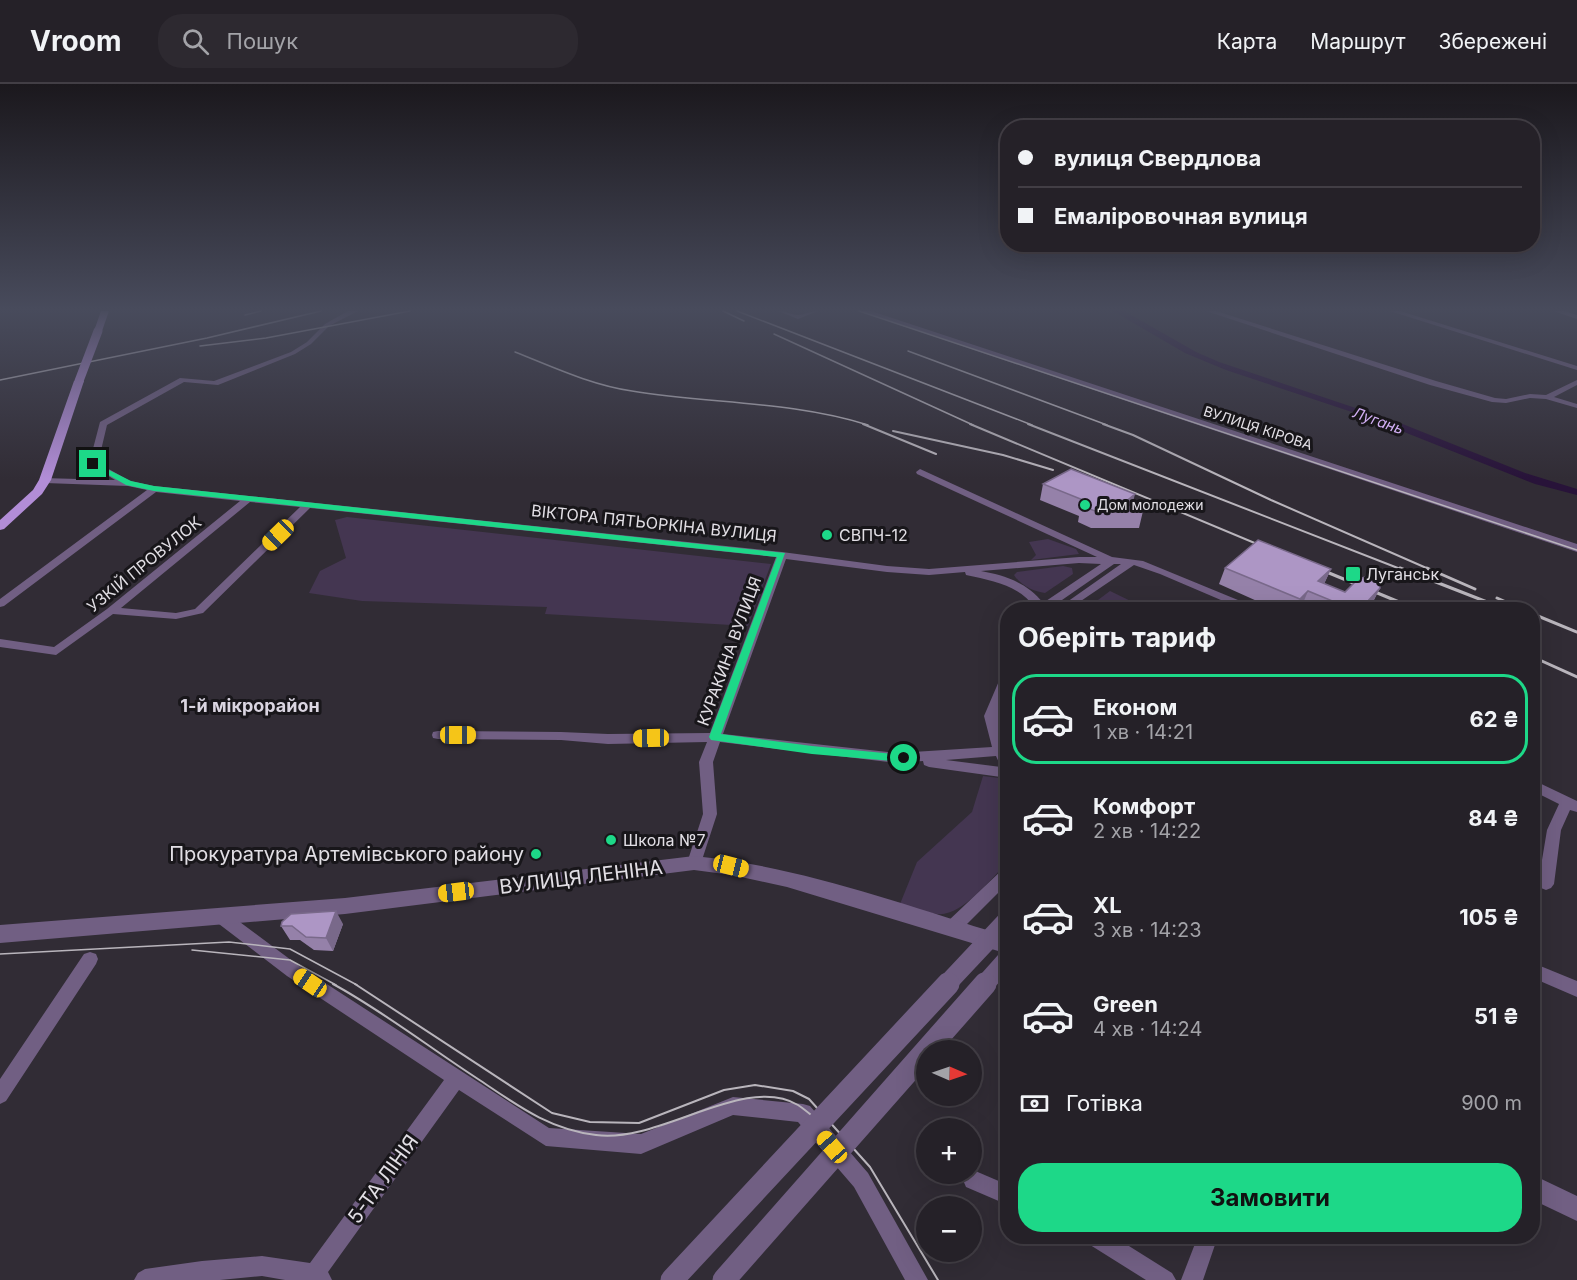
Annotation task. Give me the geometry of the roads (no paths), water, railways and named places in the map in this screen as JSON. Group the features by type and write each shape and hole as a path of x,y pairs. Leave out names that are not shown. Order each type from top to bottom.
{"main road":[{"path":"0,526 38,492 45,480 84,367"}],"street":[{"path":"128,483 93,464 103,424 183,380 215,383 257,367"},
{"name":"ВУЛИЦЯ КІРОВА","path":"1030,367 1577,548"},
{"path":"1383,367 1495,400 1506,401 1530,396 1547,397 1577,406"},
{"path":"1547,397 1577,382"},
{"path":"920,472 1113,560"},
{"name":"ВІКТОРА ПЯТЬОРКІНА ВУЛИЦЯ","path":"45,480 128,483 154,489 782,555 887,569 929,572 1024,564 1113,560 1132,562 1176,577 1235,602"},
{"path":"0,604 154,489"},
{"name":"УЗКІЙ ПРОВУЛОК","path":"0,643 56,651 111,611 249,498"},
{"path":"111,611 176,616 199,611 309,504"},
{"name":"КУРАКИНА ВУЛИЦЯ","path":"694,863 710,814 706,762 782,555"},
{"path":"1052,602 1113,560"},
{"path":"1072,602 1132,562"},
{"path":"1024,564 1010,570 1009,577 1036,602"},
{"path":"929,572 979,574 1021,588"},
{"path":"1000,693 990,716 1000,743"},
{"path":"990,716 1000,721"},
{"path":"438,735 561,736 608,739 714,737 812,750 904,758 1000,772"},
{"path":"904,758 1000,751"},
{"path":"1540,789 1572,805 1554,830 1546,884"},
{"name":"ВУЛИЦЯ ЛЕНІНА","path":"0,934 345,906 694,863 731,866 792,881 1000,942"},
{"path":"953,927 1000,881"},
{"path":"220,916 293,971 546,1137 641,1144 733,1106 803,1113 861,1180 917,1280"},
{"path":"672,1280 1000,928"},
{"path":"0,1095 90,959"},
{"path":"724,1280 1000,967"},
{"path":"1540,973 1577,989"},
{"name":"5-ТА ЛІНІЯ","path":"315,1278 456,1079"},
{"path":"982,1184 1000,1192"},
{"path":"1540,1190 1577,1209"},
{"path":"1107,1244 1166,1280"},
{"path":"1192,1280 1205,1244"},
{"path":"145,1280 202,1270 262,1266 315,1278"}],"water":[{"name":"Лугань","path":"1218,367 1233,367 1400,423 1525,473 1577,489 1577,495 1535,484 1364,416"}],"tram line":[{"path":"1027,367 1577,550"},
{"path":"0,954 229,942 290,949 357,985"},
{"path":"192,950 290,960 336,985"},
{"path":"333,984 388,1018 520,1107 548,1122 579,1132 621,1135 647,1130 727,1103 753,1097 777,1097 798,1105 816,1119"},
{"path":"355,984 552,1113 590,1122 639,1123 724,1090 755,1085 793,1091 809,1099 870,1167 938,1280"}],"railway":[{"path":"0,380 65,367"},
{"path":"552,367 617,388 810,411 868,425"},
{"path":"846,367 973,425"},
{"path":"881,367 1032,425"},
{"path":"951,367 1107,425"},
{"path":"863,424 936,454"},
{"path":"970,424 1269,549"},
{"path":"1028,424 1403,570"},
{"path":"1103,424 1133,435 1271,500 1431,570"},
{"path":"893,431 1003,455 1053,470"},
{"path":"1314,567 1320,570"},
{"path":"1317,568 1399,602"},
{"path":"1400,568 1487,602"},
{"path":"1427,568 1475,589"},
{"path":"1497,598 1506,602"},
{"path":"1540,617 1577,632"},
{"path":"1540,660 1577,677"}],"place":[{"name":"Дом молодежи","path":"1085,505"},
{"name":"СВПЧ-12","path":"827,535"},
{"name":"Луганськ","path":"1353,574"},
{"name":"Школа №7","path":"611,840"},
{"name":"Прокуратура Артемівського району","path":"536,854"}],"district":[{"name":"1-й мікрорайон","path":"250,706"}]}
